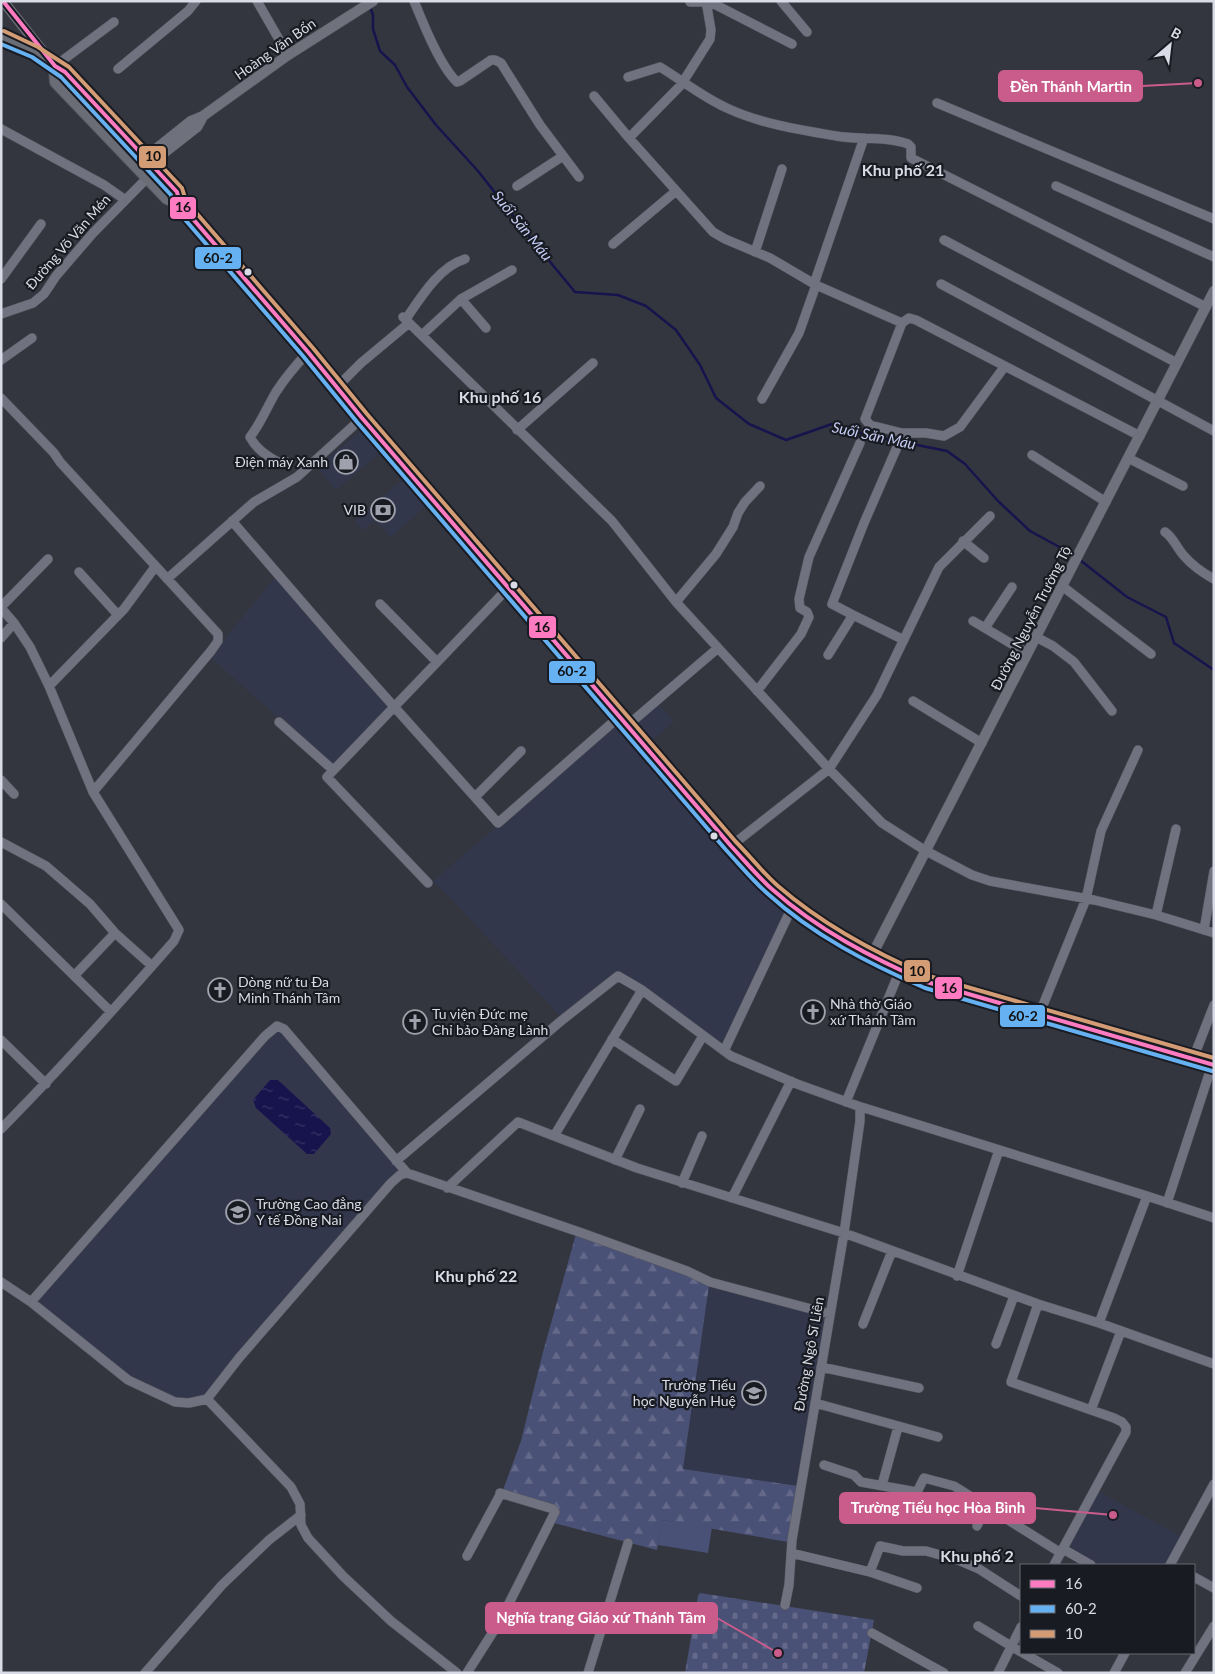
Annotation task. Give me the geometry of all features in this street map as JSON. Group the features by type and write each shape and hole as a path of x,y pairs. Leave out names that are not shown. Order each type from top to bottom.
{"highway":[{"path":"1,37 35,52 54,66 56,82 147,167 167,198 180,204 731,846 773,890 871,956 927,982 1213,1065"}],"main road":[{"name":"Hoàng Văn Bổn","path":"147,167 191,121 203,116 288,55 368,4"},
{"path":"4,5 54,66"},
{"name":"Đường Nguyễn Trường Tộ","path":"871,956 1214,291"}],"street":[{"path":"118,69 188,11 196,1"},
{"path":"257,1 288,55"},
{"path":"414,1 439,55 453,78 457,82 460,81 491,60 501,63 540,125 579,177"},
{"path":"781,1 807,32"},
{"path":"690,2 706,2 792,44"},
{"path":"629,138 682,83 710,39 711,30 706,2"},
{"path":"54,66 114,22"},
{"path":"628,77 660,68 728,109 755,118 822,133 908,144 911,147 910,158 1206,307"},
{"path":"594,96 713,232 770,258 815,284 902,323"},
{"path":"936,103 1214,219"},
{"path":"1,129 104,185 124,199"},
{"path":"762,399 799,333 864,138"},
{"path":"517,186 563,156"},
{"name":"Đường Võ Văn Mén","path":"1,314 33,303 44,294 80,247 124,199 147,167"},
{"path":"755,252 782,169"},
{"path":"1056,186 1214,257"},
{"path":"613,244 676,191"},
{"path":"1,279 41,224"},
{"path":"944,240 1177,363"},
{"path":"337,387 406,320 445,270 454,262 465,259"},
{"path":"422,335 461,299 512,270"},
{"path":"941,284 1214,431"},
{"path":"461,299 486,328"},
{"path":"1005,366 960,427 944,436 926,433 900,439 870,425 865,419 902,323 909,318 916,320 1005,366 1140,436"},
{"path":"406,320 612,521 676,602 882,823 926,852 972,875 990,881 1086,899 1156,915 1214,933"},
{"path":"1,360 32,338"},
{"path":"285,461 280,463 271,459 256,446 250,437 256,430 288,374 308,352"},
{"path":"517,430 593,363"},
{"path":"1,398 54,453 155,567 218,634 218,641 93,792"},
{"path":"167,579 254,502 297,477 362,418"},
{"path":"900,439 832,604 904,640"},
{"path":"757,691 801,634 809,617 807,612 800,608 799,599 809,558 860,444"},
{"path":"1032,455 1106,502"},
{"path":"1128,458 1183,486"},
{"path":"676,602 716,554 733,527 738,513 760,486"},
{"path":"731,846 829,768 877,695 939,566 990,516"},
{"path":"232,521 498,823 718,648"},
{"path":"1165,532 1171,537 1177,549 1186,559 1214,580"},
{"path":"963,541 984,558"},
{"path":"1,1129 46,1084 111,1012 174,941 179,930 93,792 49,686 30,647 1,607 48,559"},
{"path":"49,686 118,615 155,567"},
{"path":"79,572 118,615"},
{"path":"1062,586 1151,654"},
{"path":"428,883 327,778 509,587"},
{"path":"985,628 1012,587"},
{"path":"380,604 437,662"},
{"path":"828,655 853,615"},
{"path":"973,621 1027,654"},
{"path":"1,638 14,623"},
{"path":"1036,637 1053,646 1074,662 1112,712"},
{"path":"913,701 982,742"},
{"path":"279,722 333,770"},
{"path":"1039,1015 1086,899 1101,831 1138,750"},
{"path":"475,797 521,751"},
{"path":"1,780 14,794"},
{"path":"1156,915 1176,829"},
{"path":"1,842 46,866 90,904 115,933 152,966"},
{"path":"1204,930 1214,871"},
{"path":"1,904 111,1012"},
{"path":"724,1051 793,905"},
{"path":"74,976 115,933"},
{"path":"846,1102 900,970"},
{"path":"396,1161 546,1033 618,976 642,990 731,1056 791,1081 860,1107 1214,1218"},
{"path":"554,1136 642,990"},
{"path":"1192,1059 1214,1006"},
{"path":"31,1302 265,1036 277,1026 284,1029 407,1173 687,1271 710,1282 830,1314"},
{"path":"612,1039 676,1081 703,1036"},
{"path":"1,1040 46,1084"},
{"path":"1166,1203 1213,1065"},
{"path":"732,1198 791,1081"},
{"name":"Đường Ngô Sĩ Liên","path":"784,1605 790,1585 792,1540 844,1234 860,1120 860,1107"},
{"path":"614,1160 640,1109"},
{"path":"447,1188 518,1122 614,1160 844,1234 957,1276 1099,1323 1214,1364"},
{"path":"682,1183 702,1136"},
{"path":"957,1276 999,1150"},
{"path":"1,1282 31,1302 128,1380 175,1402 189,1403 207,1398 239,1358 391,1183 400,1175 407,1173"},
{"path":"1099,1323 1147,1196"},
{"path":"863,1324 892,1251"},
{"path":"996,1344 1014,1296"},
{"path":"1038,1304 1011,1382 1122,1422 1126,1427 1126,1432 1055,1564"},
{"path":"1091,1410 1120,1331"},
{"path":"821,1367 919,1388"},
{"path":"207,1398 291,1487 300,1504 302,1525 308,1538 343,1576 391,1621 457,1673"},
{"path":"815,1403 938,1437"},
{"path":"882,1485 898,1426"},
{"path":"824,1465 854,1475 861,1482 917,1492 924,1478 954,1486 1062,1551 1089,1564"},
{"path":"1172,1564 1214,1484"},
{"path":"467,1556 500,1494 556,1512 500,1621 467,1673"},
{"path":"977,1526 986,1506"},
{"path":"145,1673 222,1585 269,1540 301,1515"},
{"path":"588,1673 628,1543"},
{"path":"870,1572 880,1546 903,1551 926,1552 958,1560 979,1569 1020,1595"},
{"path":"791,1553 870,1572 917,1588"},
{"path":"1195,1578 1214,1588"},
{"path":"978,1626 1020,1651"},
{"path":"1186,1673 1211,1638 1214,1626"},
{"path":"998,1673 1020,1629"},
{"path":"872,1633 944,1673"},
{"path":"1025,1654 1058,1673"},
{"path":"1114,1673 1125,1654"}],"shaded area":[{"name":"Điện máy Xanh","path":"364,428 383,450 336,490 317,467"},
{"name":"VIB","path":"406,476 429,503 391,537 375,520 363,530 355,521"},
{"path":"276,576 391,707 333,766 210,657"},
{"path":"658,703 674,721 650,743 633,725"},
{"path":"618,722 788,908 723,1047 618,973 561,1017 443,890 432,882"},
{"name":"Trường Cao đẳng Y tế Đồng Nai","path":"277,1029 283,1032 402,1172 205,1396 189,1401 176,1399 130,1377 35,1302"},
{"name":"Trường Tiểu học Nguyễn Huệ","path":"709,1285 827,1316 798,1486 683,1469"},
{"path":"1098,1491 1182,1537 1168,1564 1095,1564 1067,1548"}],"green space":[{"path":"576,1234 686,1274 709,1285 683,1469 798,1486 788,1542 662,1520 657,1550 554,1523 558,1511 503,1490 521,1441 543,1352"},
{"path":"661,1520 712,1527 708,1553 658,1545"},
{"path":"700,1593 874,1620 864,1673 685,1673"}],"water":[{"path":"270,1080 278,1080 330,1128 331,1134 314,1154 307,1154 256,1108 253,1100"}],"waterway":[{"name":"Suối Săn Máu","path":"370,7 373,15 373,29 380,51 395,65 407,87 436,125 478,171 575,292 618,295 646,306 676,330 700,365 716,398 749,424 786,440 832,424 870,436 896,441"},
{"name":"Suối Săn Máu","path":"902,442 947,451 965,464 998,501 1030,531 1074,555"},
{"name":"Suối Săn Máu","path":"1080,560 1127,597 1166,617 1174,643 1214,670"}],"transit line":[{"name":"16","path":"3,1 55,66 65,72 177,192 180,204 308,352 362,418 731,846 773,890 808,918 846,942 927,982 1214,1065"},
{"name":"10","path":"4,31 38,47 69,67 182,188 186,201 313,348 367,414 736,842 778,886 831,926 869,948 929,976 1214,1058"},
{"name":"60-2","path":"1,44 32,57 61,77 171,195 175,208 303,356 357,422 726,850 757,884 785,909 804,923 863,959 925,988 1212,1071"}],"place":[{"name":"Đền Thánh Martin","path":"1198,83"},
{"name":"Điện máy Xanh","path":"346,462"},
{"name":"VIB","path":"383,510"},
{"name":"Dòng nữ tu Đa Minh Thánh Tâm","path":"220,990"},
{"name":"Nhà thờ Giáo xứ Thánh Tâm","path":"813,1012"},
{"name":"Tu viện Đức mẹ Chỉ bảo Đàng Lành","path":"415,1022"},
{"name":"Trường Cao đẳng Y tế Đồng Nai","path":"238,1212"},
{"name":"Trường Tiểu học Nguyễn Huệ","path":"754,1393"},
{"name":"Trường Tiểu học Hòa Bình","path":"1113,1515"},
{"name":"Nghĩa trang Giáo xứ Thánh Tâm","path":"778,1653"}],"district":[{"name":"Khu phố 21","path":"903,170"},
{"name":"Khu phố 16","path":"500,397"},
{"name":"Khu phố 22","path":"476,1276"},
{"name":"Khu phố 2","path":"977,1556"}]}
